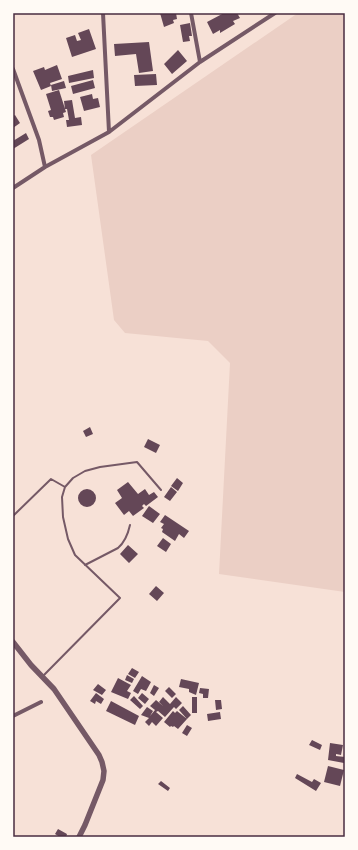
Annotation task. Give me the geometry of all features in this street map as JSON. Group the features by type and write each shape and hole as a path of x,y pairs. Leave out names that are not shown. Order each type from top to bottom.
{"street":[{"path":"103,13 110,132"},
{"path":"191,13 200,62"},
{"path":"13,188 45,167 110,132 200,62 275,13"},
{"path":"13,69 39,140 45,167"},
{"path":"13,642 31,665 54,689 99,755 102,762 104,771 103,780 79,837"},
{"path":"13,716 41,702"}],"lane":[{"path":"43,676 120,598 75,555 68,539 63,517 62,497 65,487 73,478 85,472 100,467 137,462 161,490"},
{"path":"13,516 51,479 65,487"},
{"path":"85,565 118,548 127,536 130,525"}],"shaded area":[{"path":"298,13 345,13 345,592 219,574 230,363 208,341 125,333 114,320 91,155"}],"building":[{"path":"160,13 176,13 177,19 173,20 174,23 164,27"},
{"path":"224,13 237,13 240,18 233,21 235,24 220,33 220,30 213,34 207,22"},
{"path":"190,23 192,36 189,36 190,41 183,42 180,25"},
{"path":"89,29 96,49 72,57 66,38 75,35 77,41 81,40 78,33"},
{"path":"149,42 153,71 139,73 136,54 115,56 114,44"},
{"path":"178,50 187,61 172,74 164,64"},
{"path":"57,65 62,79 50,83 51,86 41,90 33,71 44,67 45,70"},
{"path":"93,70 94,78 69,83 68,76"},
{"path":"156,74 157,85 135,86 134,75"},
{"path":"93,80 95,88 73,94 71,86"},
{"path":"64,81 66,88 52,91 51,85"},
{"path":"59,90 66,112 63,113 64,117 54,120 53,117 50,117 48,111 51,110 46,94"},
{"path":"92,94 93,99 98,98 100,107 84,111 80,97"},
{"path":"72,100 75,118 81,117 82,125 67,127 66,120 69,120 64,101"},
{"path":"15,115 20,123 13,128 13,116"},
{"path":"26,133 29,139 13,149 13,141"},
{"path":"90,427 93,434 86,437 83,431"},
{"path":"148,439 160,445 156,453 144,447"},
{"path":"177,478 183,483 178,491 171,486"},
{"path":"128,482 138,494 145,489 149,495 154,492 158,497 146,506 144,504 142,506 144,508 133,516 129,511 124,515 115,503 122,498 117,490"},
{"path":"171,487 177,492 170,501 164,497"},
{"path":"87,489 93,492 96,498 93,504 87,507 81,504 78,498 81,492"},
{"path":"149,506 160,514 153,523 142,516"},
{"path":"165,515 189,531 184,538 179,534 175,541 162,532 163,529 161,528 164,524 160,522"},
{"path":"163,538 171,544 166,552 157,546"},
{"path":"128,545 138,554 129,563 120,554"},
{"path":"156,586 164,593 157,601 149,594"},
{"path":"132,668 139,672 135,678 128,674"},
{"path":"127,675 134,679 132,683 125,680"},
{"path":"142,676 151,682 146,691 141,689 138,694 133,691"},
{"path":"118,678 131,685 127,691 131,693 128,699 111,692"},
{"path":"181,679 199,683 196,695 189,692 189,689 179,687"},
{"path":"98,684 106,690 102,695 93,690"},
{"path":"154,685 159,688 154,696 150,693"},
{"path":"169,687 176,694 172,698 165,691"},
{"path":"200,688 209,689 208,698 203,698 203,694 199,693"},
{"path":"96,693 104,699 101,704 96,701 95,704 90,701"},
{"path":"142,693 149,699 145,704 138,698"},
{"path":"134,696 143,706 140,709 130,700"},
{"path":"163,697 170,704 176,697 182,703 176,709 174,707 165,717 158,711 156,712 163,718 156,726 152,722 149,726 145,722 149,718 141,715 147,707 153,711 150,716 155,710 150,706 156,700 163,706 159,702"},
{"path":"192,697 197,697 197,713 192,713"},
{"path":"215,700 221,700 222,709 216,710"},
{"path":"111,701 139,716 135,725 106,711"},
{"path":"183,706 191,715 187,719 179,710"},
{"path":"173,711 175,713 177,711 187,719 178,729 174,726 170,727 164,722"},
{"path":"220,712 221,719 208,721 207,714"},
{"path":"187,725 192,728 187,736 182,733"},
{"path":"312,740 322,745 320,750 309,745"},
{"path":"330,743 343,745 341,755 336,754 336,756 345,757 344,763 328,760"},
{"path":"328,766 344,770 340,786 324,782"},
{"path":"297,774 312,782 314,779 321,783 316,791 295,778"},
{"path":"161,781 170,788 168,791 158,784"},
{"path":"58,829 67,834 66,837 60,837 55,834"}]}
